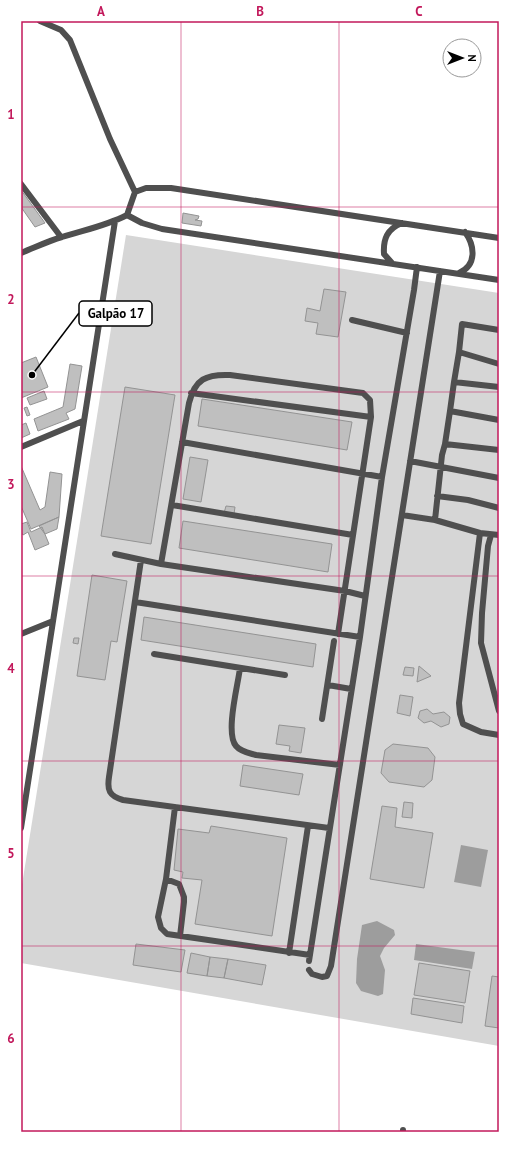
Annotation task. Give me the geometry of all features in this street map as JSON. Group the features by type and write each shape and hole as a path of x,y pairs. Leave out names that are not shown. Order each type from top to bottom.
{"lane":[{"path":"21,253 61,237 95,229 115,221 127,214 135,192 110,139 70,40 61,30 40,21"},
{"path":"21,184 61,237"},
{"path":"135,192 146,188 171,188 499,238"},
{"path":"127,214 142,223 162,229 499,280"},
{"path":"21,828 115,221"},
{"path":"392,263 384,254 384,238 388,231 402,223"},
{"path":"459,273 470,265 473,258 472,242 465,232"},
{"path":"175,807 166,879 158,917 159,924 167,934 289,953 310,958 329,828 360,637 382,477 417,267"},
{"path":"309,970 312,974 322,977 326,976 331,966 440,270"},
{"path":"352,320 407,333"},
{"path":"435,520 440,466 445,444 462,324 499,330"},
{"path":"459,352 499,364"},
{"path":"161,564 191,393 196,384 211,376 230,375 363,393 370,400 371,417 338,634"},
{"path":"454,382 499,387"},
{"path":"191,393 371,417"},
{"path":"450,411 499,420"},
{"path":"21,447 83,421"},
{"path":"182,442 382,477"},
{"path":"445,444 499,450"},
{"path":"410,461 499,478"},
{"path":"437,496 468,500 499,508"},
{"path":"172,505 353,535"},
{"path":"402,516 435,520 480,533 499,535"},
{"path":"480,533 459,703 462,722 471,729 499,735"},
{"path":"491,535 481,628 481,643 499,711"},
{"path":"115,554 161,564 345,591 365,596"},
{"path":"477,554 488,554"},
{"path":"141,560 108,790 113,796 122,800 329,828"},
{"path":"135,602 360,637"},
{"path":"21,634 53,621"},
{"path":"469,629 481,628"},
{"path":"322,719 334,641"},
{"path":"154,654 285,675"},
{"path":"240,668 232,718 232,734 237,747 244,752 256,755 340,765"},
{"path":"328,685 351,689"},
{"path":"289,953 308,826"},
{"path":"166,879 179,884 184,897 180,936"}],"shaded area":[{"path":"126,235 499,293 499,1046 21,963 21,891"},
{"path":"461,845 488,850 481,887 454,882"},
{"path":"377,921 394,930 395,935 384,948 380,956 385,970 383,994 378,996 361,991 356,983 357,959 362,925"},
{"path":"416,944 475,952 472,969 414,960"}],"building":[{"path":"21,190 45,223 35,227 21,207"},
{"path":"183,213 199,216 198,219 195,220 202,221 201,226 182,223"},
{"path":"324,289 346,292 338,337 316,334 318,323 305,321 307,308 320,311"},
{"path":"36,357 48,387 21,398 21,363"},
{"path":"70,364 82,366 75,409 66,413 69,419 38,431 34,419 63,407"},
{"path":"125,387 175,395 151,544 101,536"},
{"path":"44,391 47,399 30,405 27,398"},
{"path":"202,399 352,422 347,450 198,426"},
{"path":"27,407 30,415 27,416 24,408"},
{"path":"26,423 30,434 21,438 21,425"},
{"path":"190,457 208,460 201,502 183,499"},
{"path":"21,466 40,510 45,507 50,472 62,474 59,517 31,529 21,506"},
{"path":"226,506 235,507 234,514 224,513"},
{"path":"59,517 57,529 45,534 39,526"},
{"path":"183,521 332,544 328,572 179,548"},
{"path":"27,522 31,532 42,527 49,544 35,550 28,532 23,535 21,532 21,524"},
{"path":"92,575 127,581 117,642 111,641 105,680 77,676"},
{"path":"144,617 316,644 313,667 141,640"},
{"path":"74,638 79,638 78,644 73,643"},
{"path":"419,666 431,676 417,682"},
{"path":"405,667 414,668 413,676 403,675"},
{"path":"400,695 413,697 410,716 397,713"},
{"path":"427,709 433,714 444,712 450,717 449,724 441,727 431,721 424,723 418,718 420,711"},
{"path":"279,725 305,728 301,753 289,751 290,746 276,744"},
{"path":"393,744 428,748 435,757 432,780 424,787 389,782 381,773 385,750"},
{"path":"243,765 303,774 299,795 240,786"},
{"path":"404,802 413,803 412,818 402,817"},
{"path":"382,806 397,808 395,827 433,833 424,888 370,879"},
{"path":"211,826 287,838 272,936 195,924 202,880 182,878 183,872 174,870 178,829 209,833"},
{"path":"136,944 185,950 181,972 133,965"},
{"path":"191,953 210,957 207,976 187,973"},
{"path":"210,957 228,959 224,978 207,976"},
{"path":"228,959 266,965 262,985 224,978"},
{"path":"419,963 470,971 465,1003 414,995"},
{"path":"492,976 499,977 499,1028 485,1026"},
{"path":"413,998 464,1006 462,1023 411,1014"}],"place":[{"name":"Galpão 17","path":"32,375"}]}
